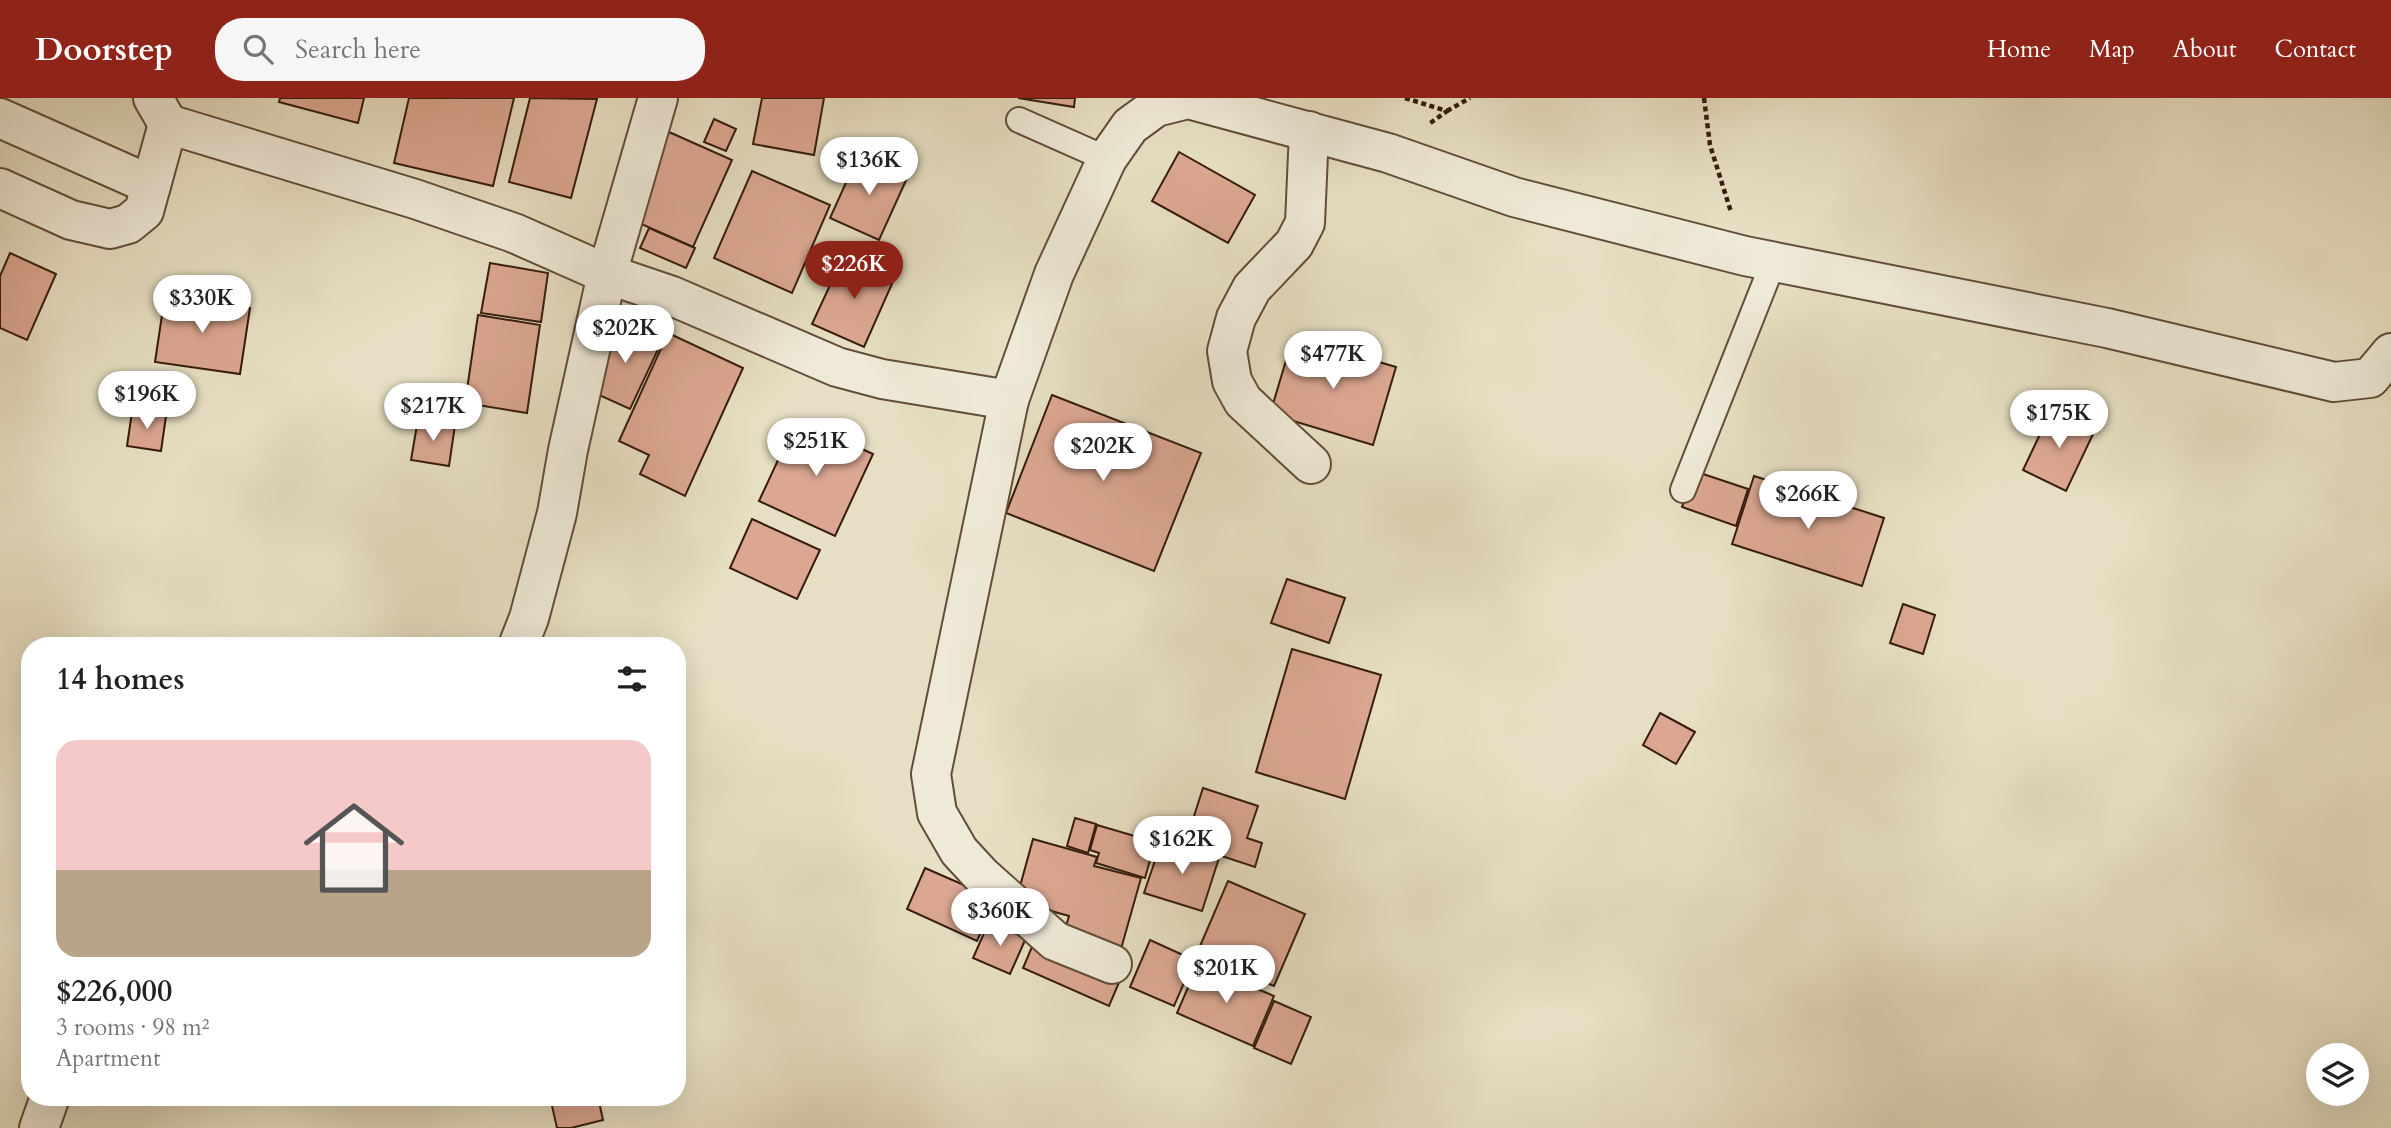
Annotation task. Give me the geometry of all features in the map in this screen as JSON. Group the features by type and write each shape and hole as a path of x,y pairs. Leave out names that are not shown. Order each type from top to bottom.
{"street":[{"path":"522,637 557,513 568,450 607,274 658,98"},
{"path":"1112,964 1055,941 974,867 959,851 937,813 931,774 1009,400 1054,274 1107,159 1130,126 1156,107 1188,99 1388,153 1514,197 1759,260 2107,328 2334,382 2370,378 2391,353"},
{"path":"0,188 71,220 110,229 128,224 144,211 151,185 160,111 514,233 607,274 672,296 837,367 882,379 1009,400"},
{"path":"0,118 151,185"},
{"path":"1308,131 1305,223 1294,244 1252,288 1236,318 1227,351 1232,381 1243,401 1311,464"},
{"path":"39,1128 47,1106"}],"lane":[{"path":"1019,120 1107,159"},
{"path":"1683,490 1759,260"}],"path":[{"path":"1447,111 1470,98"},
{"path":"1704,98 1710,145 1759,260"}],"building":[{"path":"280,98 364,98 358,123 279,102"},
{"path":"409,98 514,98 493,186 394,163"},
{"path":"530,98 597,99 571,198 509,182"},
{"path":"762,98 824,98 814,155 753,144"},
{"path":"1018,98 1075,98 1074,107"},
{"path":"714,119 736,129 726,151 704,142"},
{"path":"669,132 732,160 693,247 630,219"},
{"path":"1179,152 1255,195 1228,243 1152,201"},
{"path":"859,154 908,176 879,240 830,218"},
{"path":"752,171 830,205 792,293 714,258"},
{"path":"649,228 695,248 686,268 640,248"},
{"path":"10,253 56,274 27,340 0,328 0,276"},
{"path":"844,255 895,277 864,347 812,324"},
{"path":"490,263 548,273 541,322 481,313"},
{"path":"165,295 250,308 240,374 155,362"},
{"path":"478,315 540,325 527,413 465,403"},
{"path":"620,321 662,341 630,409 588,390"},
{"path":"668,333 743,368 685,496 640,474 649,455 619,441"},
{"path":"1293,337 1396,367 1373,445 1270,414"},
{"path":"1052,395 1201,453 1154,571 1006,513"},
{"path":"2052,409 2095,430 2066,491 2023,470"},
{"path":"132,412 166,416 161,451 127,446"},
{"path":"418,419 455,425 449,466 411,460"},
{"path":"797,419 873,454 835,536 759,501"},
{"path":"1694,471 1748,489 1736,526 1682,507"},
{"path":"1754,476 1884,518 1862,586 1732,544"},
{"path":"752,519 820,550 797,599 730,568"},
{"path":"1287,579 1345,598 1329,643 1271,623"},
{"path":"1903,604 1935,615 1923,654 1890,643"},
{"path":"1292,649 1381,675 1345,799 1256,772"},
{"path":"1660,713 1695,732 1676,764 1643,745"},
{"path":"1203,788 1258,806 1247,838 1262,843 1255,867 1185,844"},
{"path":"1075,818 1096,824 1088,853 1067,846"},
{"path":"1097,825 1155,842 1145,878 1096,863 1099,853 1090,850"},
{"path":"1033,839 1097,857 1094,866 1141,878 1119,956 1062,940 1069,916 1016,901"},
{"path":"1162,840 1219,858 1202,911 1144,893"},
{"path":"925,868 996,899 977,941 907,909"},
{"path":"1228,881 1305,914 1274,986 1197,953"},
{"path":"989,922 1026,938 1010,974 973,958"},
{"path":"1037,935 1123,973 1109,1006 1023,968"},
{"path":"1150,940 1194,960 1174,1006 1130,987"},
{"path":"1198,964 1274,996 1253,1046 1177,1013"},
{"path":"1274,1001 1311,1017 1291,1064 1254,1048"},
{"path":"552,1106 600,1106 603,1120 571,1128 557,1128"}]}
